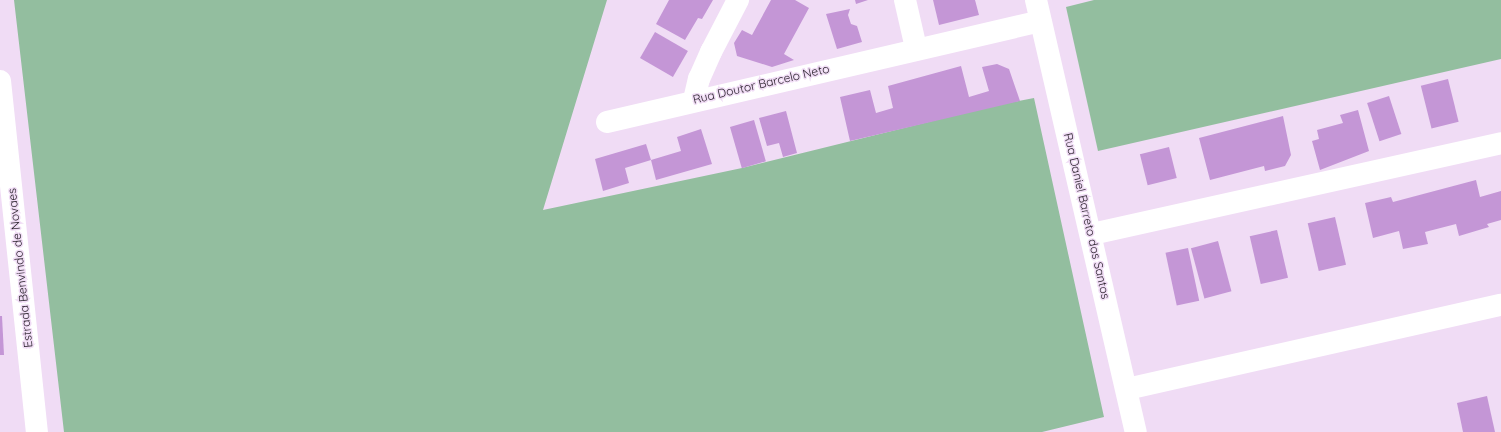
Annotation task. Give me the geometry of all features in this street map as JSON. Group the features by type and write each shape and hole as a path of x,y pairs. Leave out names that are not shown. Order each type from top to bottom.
{"street":[{"path":"694,100 699,79 738,0"},
{"path":"905,0 916,48"},
{"name":"Rua Doutor Barcelo Neto","path":"607,122 916,48 1038,10"},
{"name":"Rua Daniel Barreto dos Santos","path":"1038,10 1092,234 1136,432"},
{"name":"Estrada Benvindo de Novaes","path":"0,81 37,432"},
{"path":"1092,234 1501,143"},
{"path":"1127,389 1501,305"}],"green space":[{"path":"14,0 607,0 543,210 742,168 993,106 1034,98 1104,417 1042,432 64,432"},
{"path":"1094,0 1501,0 1501,59 1098,151 1066,7"}],"building":[{"path":"669,0 713,0 702,19 698,18 685,40 656,24"},
{"path":"771,0 795,0 809,8 784,54 794,60 772,67 737,56 734,43 742,30 752,35"},
{"path":"855,0 868,0 856,4"},
{"path":"933,0 975,0 979,15 939,25"},
{"path":"850,9 848,15 851,24 857,26 862,42 837,49 826,14"},
{"path":"655,32 688,51 673,77 640,58"},
{"path":"997,64 1009,69 1020,101 850,141 840,97 870,90 876,113 893,108 888,86 961,66 969,97 989,91 982,67"},
{"path":"1448,79 1459,122 1431,128 1421,86"},
{"path":"1389,96 1401,134 1379,141 1367,103"},
{"path":"1358,110 1369,151 1320,170 1312,141 1319,139 1317,130 1343,123 1340,115"},
{"path":"786,111 797,153 783,157 779,143 767,146 759,118"},
{"path":"1283,116 1291,155 1285,166 1265,171 1264,166 1210,180 1199,138"},
{"path":"754,120 766,161 742,168 730,127"},
{"path":"701,129 712,164 656,180 651,160 681,151 677,137"},
{"path":"646,144 651,160 625,168 629,183 603,191 595,159"},
{"path":"1169,147 1177,178 1148,185 1140,154"},
{"path":"1476,180 1480,197 1501,191 1501,220 1487,224 1489,227 1459,236 1456,224 1425,232 1428,244 1403,249 1399,231 1373,238 1365,203 1391,197 1393,202"},
{"path":"1335,217 1346,265 1319,271 1308,223"},
{"path":"1277,230 1288,278 1261,284 1250,236"},
{"path":"1218,241 1231,291 1204,298 1191,248"},
{"path":"1188,248 1199,301 1177,306 1166,253"},
{"path":"0,316 2,316 4,355 0,355"},
{"path":"1487,396 1495,432 1463,432 1457,403"}]}
